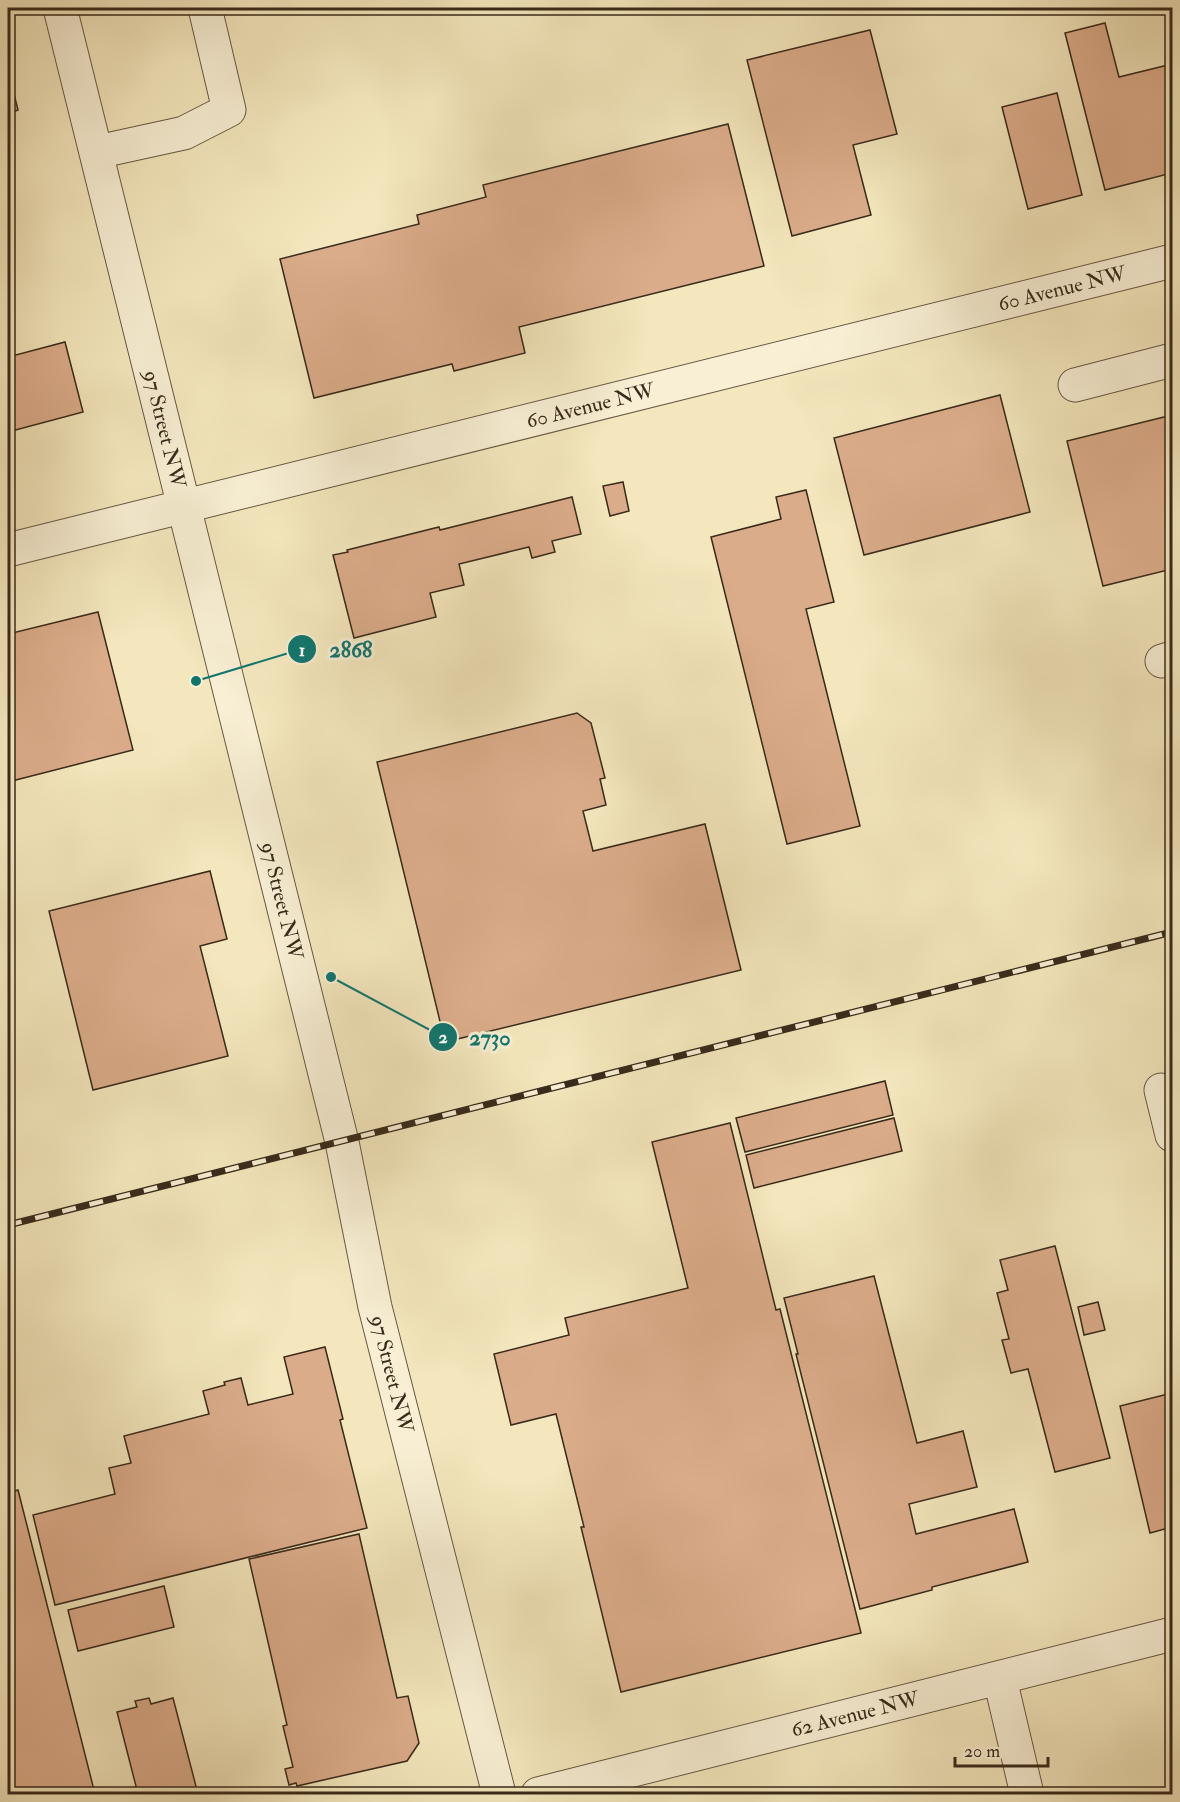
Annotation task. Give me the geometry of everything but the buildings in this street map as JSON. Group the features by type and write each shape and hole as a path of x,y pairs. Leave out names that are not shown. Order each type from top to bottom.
{"street":[{"name":"97 Street NW","path":"60,8 342,1142 375,1308 498,1794"},
{"path":"97,152 184,133 229,110 205,8"},
{"name":"60 Avenue NW","path":"8,550 1173,261"},
{"path":"1075,385 1173,360"},
{"path":"1161,1090 1173,1136"},
{"name":"62 Avenue NW","path":"538,1794 1173,1634"},
{"path":"1000,1679 1027,1794"}],"railway":[{"path":"8,1225 1172,932"}],"place":[{"name":"2868","path":"196,681"},
{"name":"2730","path":"331,977"}]}
